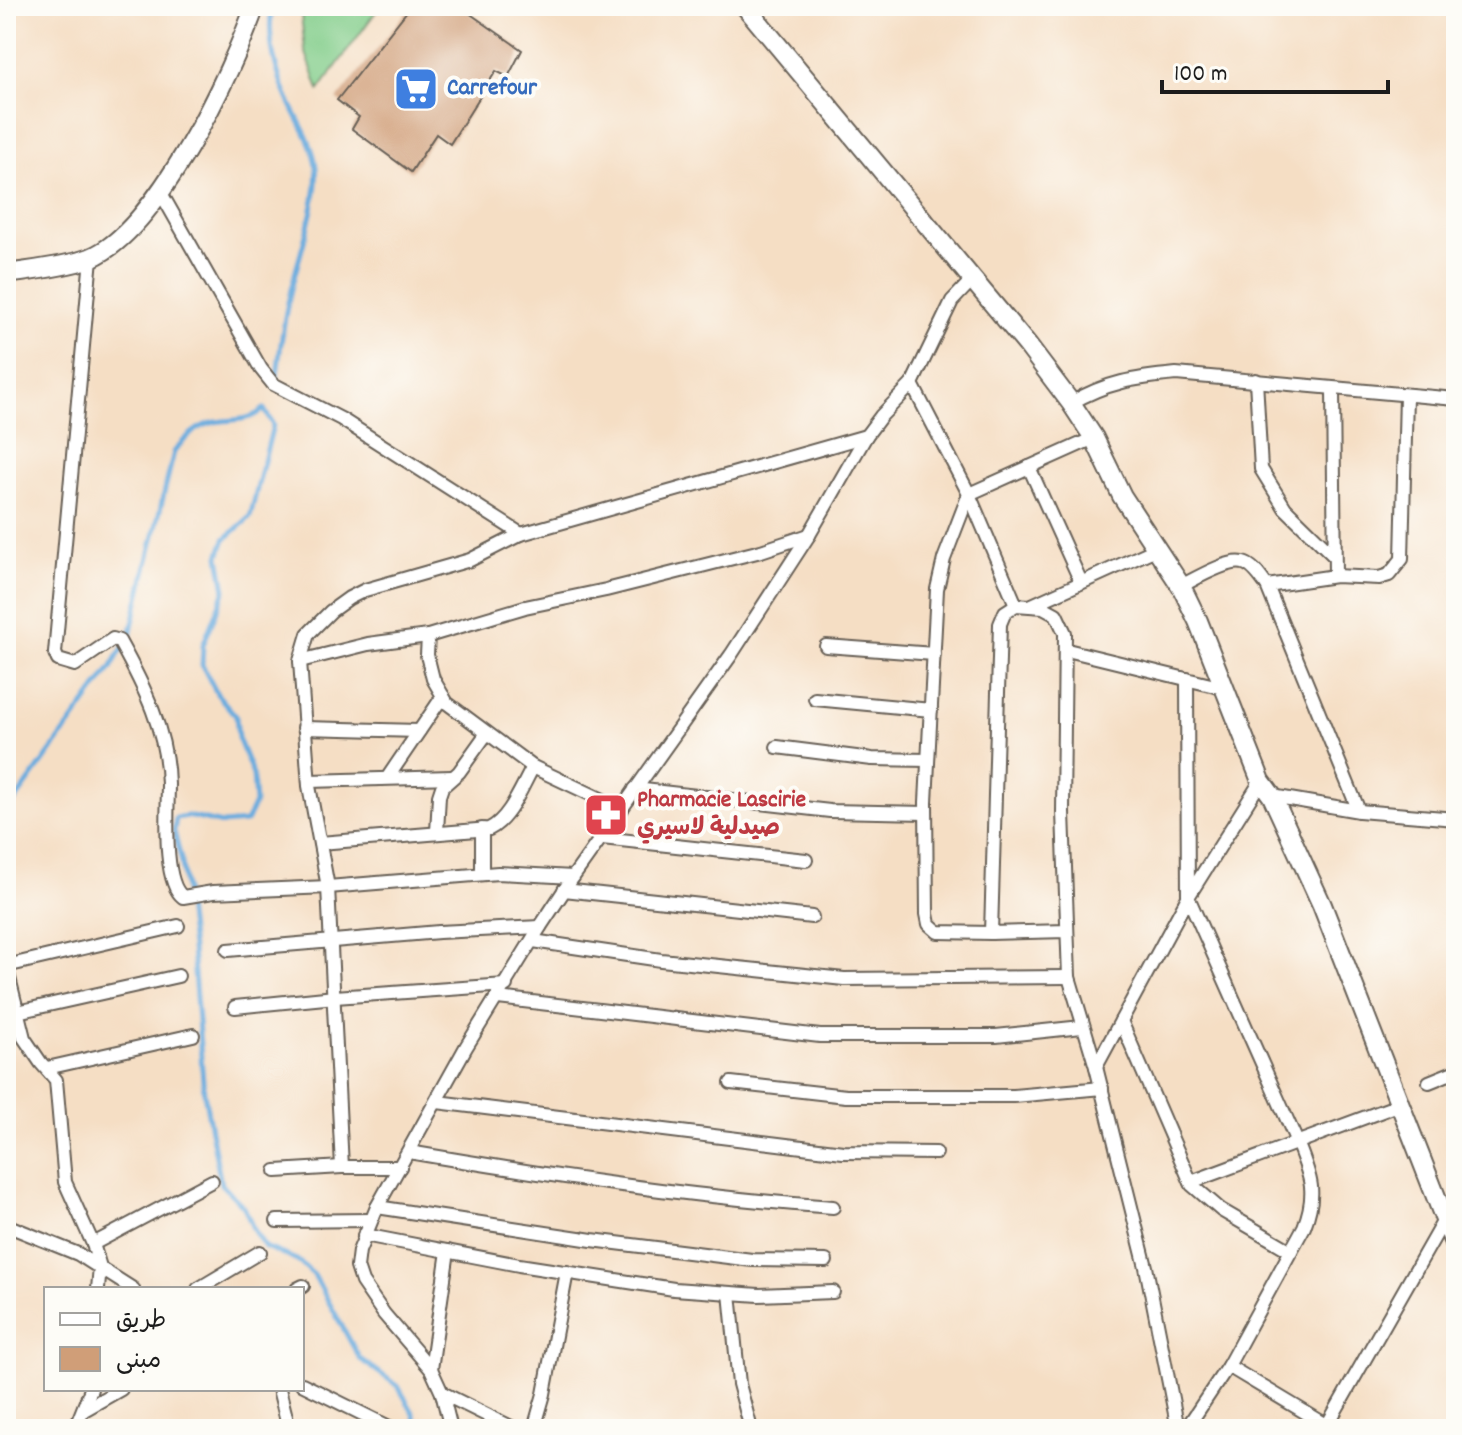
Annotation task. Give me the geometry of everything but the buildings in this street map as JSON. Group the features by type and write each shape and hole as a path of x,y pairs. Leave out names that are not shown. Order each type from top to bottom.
{"street":[{"path":"6,274 91,258 135,223 161,193 211,106 255,6"},
{"path":"745,6 1028,346 1071,403 1094,438 1122,496 1181,586 1267,789 1322,905 1456,1248"},
{"path":"161,193 261,369 273,384 341,419 521,534"},
{"path":"91,258 55,653 58,660 75,665 108,641 119,641 130,661 165,745 167,834 176,889 188,896 482,874 573,877"},
{"path":"451,1429 442,1393 431,1369 384,1314 362,1282 357,1267 364,1235 466,1047 540,927 731,655 809,535 866,436 912,384 941,320 952,301 972,280"},
{"path":"1071,403 1097,387 1140,377 1176,374 1456,399"},
{"path":"1256,380 1261,469 1285,508 1333,555"},
{"path":"912,384 1023,605"},
{"path":"1333,390 1335,576"},
{"path":"1267,586 1335,576 1379,578 1389,575 1402,559 1406,395"},
{"path":"342,1167 328,887 309,781 304,728 300,661 308,634 331,611 365,590 470,560 521,534 866,436"},
{"path":"1067,931 938,932 929,924 926,813 937,589 944,559 969,494 1094,438"},
{"path":"1029,467 1081,582"},
{"path":"300,661 368,644 428,636 525,607 761,551 809,535"},
{"path":"991,933 1000,624 1005,612 1158,548"},
{"path":"1181,586 1231,562 1244,563 1253,568 1267,586 1359,811"},
{"path":"1023,605 1043,607 1056,614 1065,633 1063,812 1069,977 1102,1088 1146,1267 1178,1429"},
{"path":"428,636 427,655 433,679 447,703 533,767 622,809"},
{"path":"826,646 934,654"},
{"path":"1067,650 1223,688"},
{"path":"1186,1429 1228,1366 1291,1251 1310,1212 1313,1193 1311,1178 1297,1142 1188,897 1187,679"},
{"path":"388,777 443,696"},
{"path":"815,699 931,710"},
{"path":"304,728 419,731"},
{"path":"437,832 442,787 470,758 487,733"},
{"path":"777,747 872,759 928,760"},
{"path":"320,843 496,826 533,767"},
{"path":"309,781 452,777"},
{"path":"635,789 830,811 926,813"},
{"path":"1267,789 1359,811 1456,819"},
{"path":"1096,1067 1188,897 1267,789"},
{"path":"482,829 482,874"},
{"path":"602,838 806,860"},
{"path":"564,890 812,917"},
{"path":"98,1287 100,1267 93,1244 65,1182 56,1080 24,1038 6,966 178,926"},
{"path":"228,950 439,932 540,927"},
{"path":"533,941 661,960 844,979 1069,977"},
{"path":"17,1012 178,976"},
{"path":"235,1007 506,985"},
{"path":"498,998 820,1036 996,1036 1082,1027"},
{"path":"1121,1021 1191,1182 1204,1198 1221,1210 1291,1251"},
{"path":"47,1068 193,1035"},
{"path":"1429,1082 1456,1071"},
{"path":"731,1083 846,1096 1014,1096 1102,1088"},
{"path":"437,1102 843,1152 936,1153"},
{"path":"1191,1182 1401,1104"},
{"path":"409,1152 548,1176 774,1203 833,1207"},
{"path":"276,1171 400,1167"},
{"path":"93,1244 212,1181"},
{"path":"1228,1366 1328,1428 1456,1199"},
{"path":"377,1207 592,1240 752,1260 826,1261"},
{"path":"277,1221 371,1220"},
{"path":"6,1225 78,1254 130,1287"},
{"path":"364,1235 674,1289 759,1295 833,1292"},
{"path":"431,1369 448,1251"},
{"path":"201,1287 260,1252"},
{"path":"534,1429 544,1394 567,1272"},
{"path":"730,1293 739,1384 751,1429"},
{"path":"304,1385 393,1429"},
{"path":"75,1429 90,1391"},
{"path":"84,1410 117,1391"},
{"path":"280,1391 289,1429"},
{"path":"442,1393 515,1429"}],"green space":[{"path":"300,6 380,6 319,90 305,50"}],"waterway":[{"path":"272,6 274,60 311,145 316,167 311,214 287,309 276,383"},
{"path":"6,813 111,668 130,635 174,452 187,437 203,426 247,418 264,409 273,425 250,517 225,539 219,556 225,590 203,645 202,665 217,694 236,716 238,738 253,775 255,803 246,822 222,824 188,816 176,818 174,831 182,863 192,948 204,1093 221,1184 244,1207 265,1247 297,1260 314,1275 360,1359 398,1386 414,1414 418,1429"}],"place":[{"name":"Carrefour","path":"416,89"},
{"name":"Pharmacie Lascirie صيدلية لاسيري","path":"606,815"}]}
